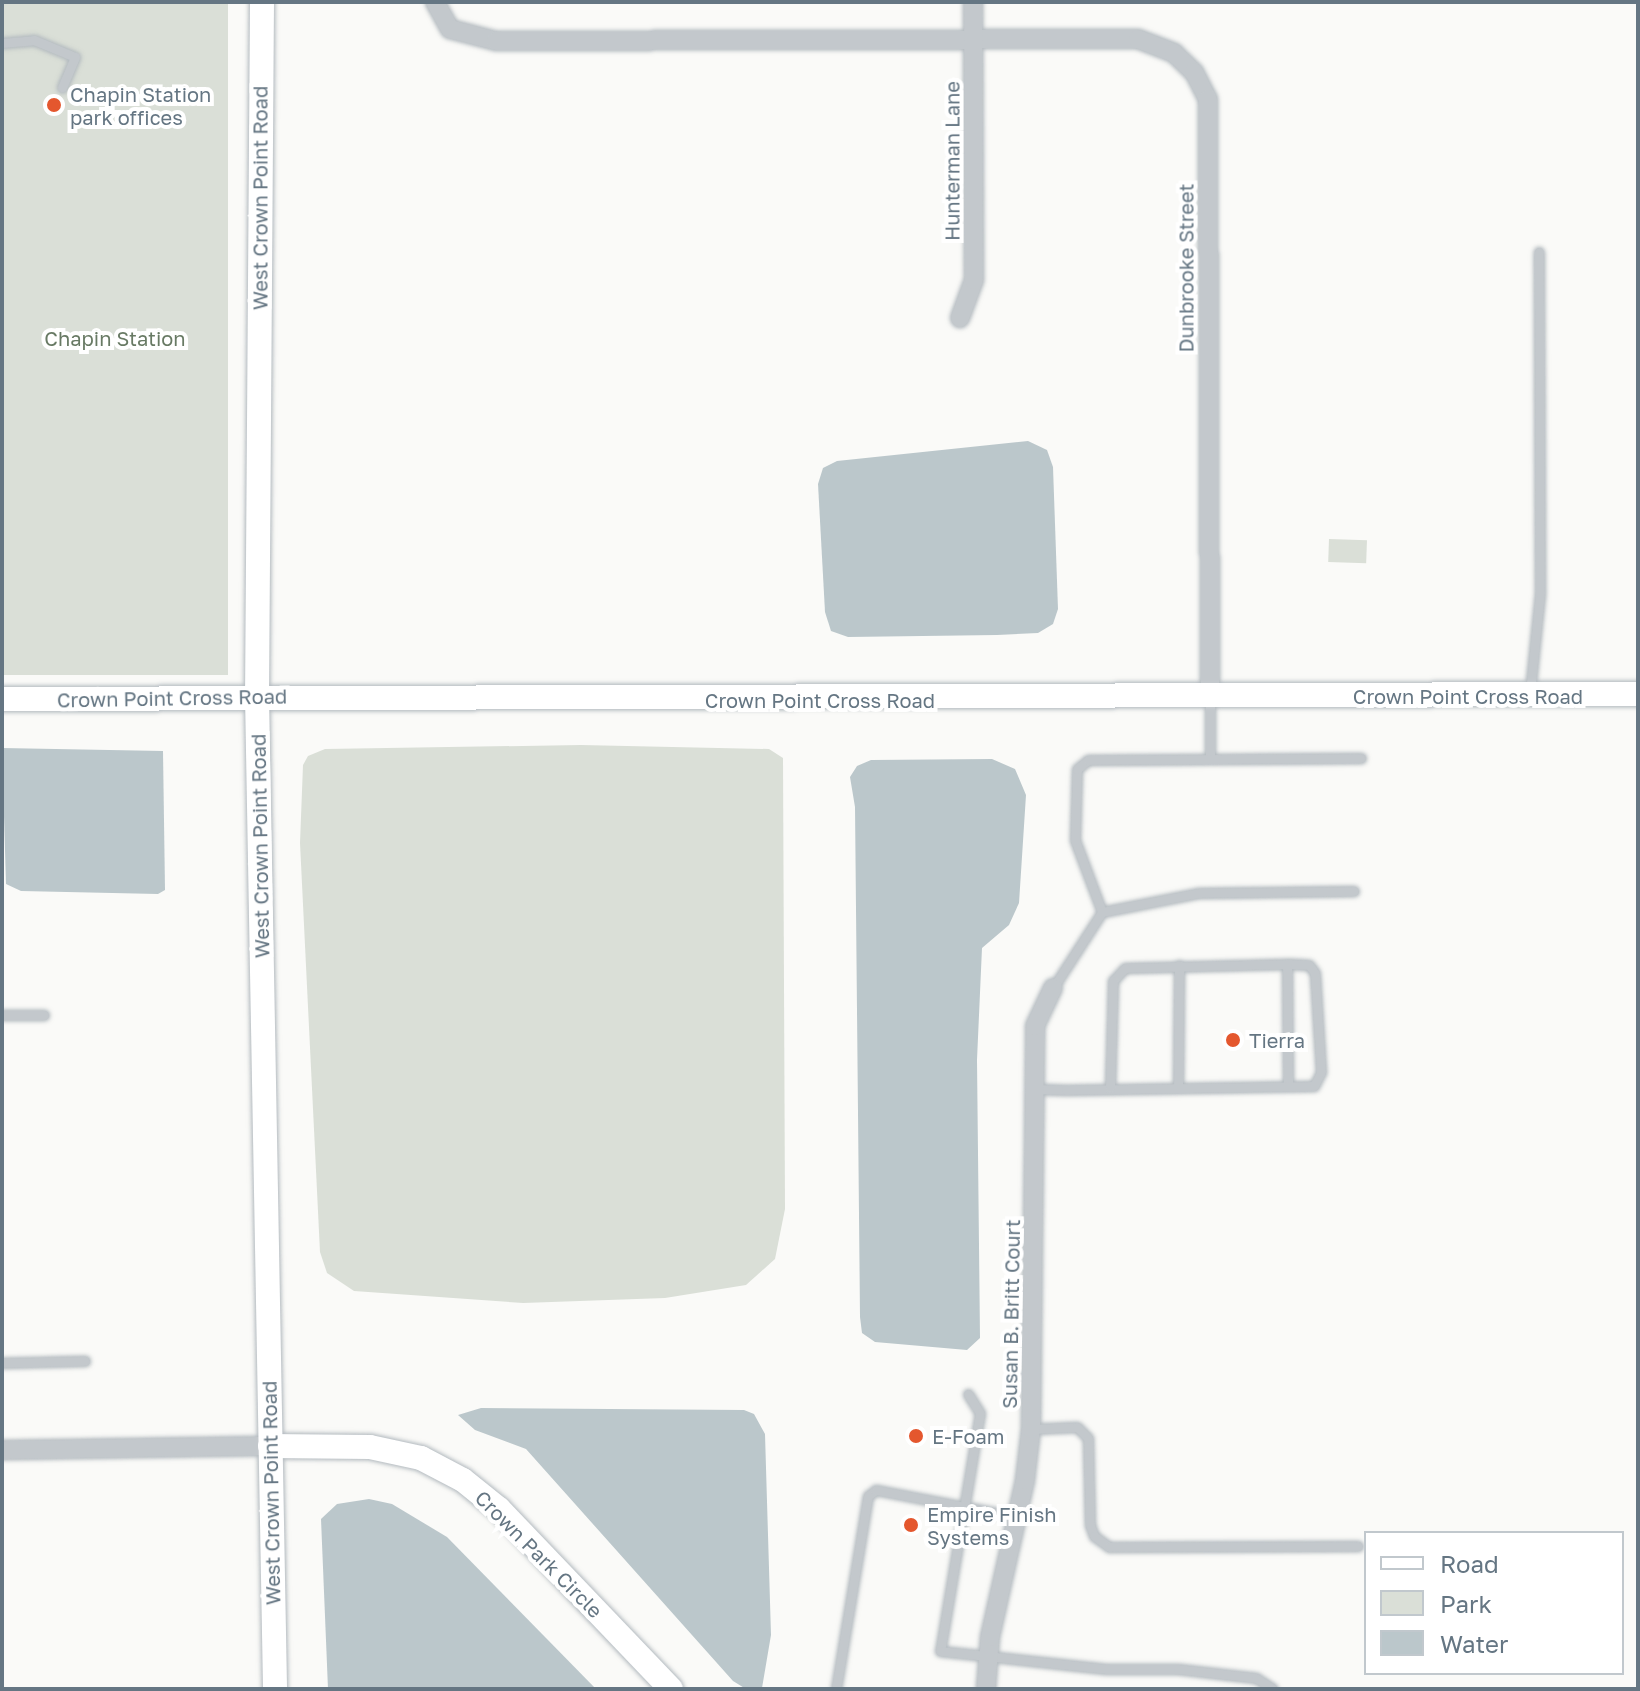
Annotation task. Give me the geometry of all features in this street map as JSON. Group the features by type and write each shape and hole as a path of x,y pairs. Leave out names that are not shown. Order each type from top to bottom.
{"street":[{"name":"West Crown Point Road","path":"262,2 257,696 275,1689"},
{"name":"Dunbrooke Street","path":"435,2 450,29 496,41 1138,39 1174,53 1194,72 1208,99 1210,698"},
{"name":"Hunterman Lane","path":"960,318 974,280 973,2"},
{"name":"Crown Point Cross Road","path":"2,699 257,696 1210,698 1638,694"},
{"name":"Susan B. Britt Court","path":"986,1689 988,1659 1017,1517 1031,1429 1035,1026 1053,988"},
{"name":"Crown Park Circle","path":"2,1450 370,1447 421,1458 463,1480 499,1509 671,1689"}],"lane":[{"path":"2,43 34,40 75,57 62,87"},
{"path":"1529,695 1540,593 1539,252"},
{"path":"1210,698 1210,759"},
{"path":"1102,912 1075,840 1077,769 1088,760 1361,758"},
{"path":"1053,988 1102,912 1199,893 1354,891"},
{"path":"1287,964 1288,1086"},
{"path":"1035,1089 1314,1086 1321,1072 1315,973 1309,965 1287,964 1125,968 1113,981 1110,1088"},
{"path":"1178,1087 1179,965"},
{"path":"2,1015 44,1015"},
{"path":"2,1363 85,1361"},
{"path":"968,1394 980,1413 940,1651 988,1659 1030,1658 1106,1669 1178,1669 1256,1678 1273,1689"},
{"path":"1031,1429 1077,1427 1088,1438 1090,1525 1094,1536 1109,1547 1358,1546"},
{"path":"836,1689 868,1496 876,1490 1017,1517"}],"green space":[{"name":"Chapin Station","path":"2,2 228,2 228,675 2,675"},
{"path":"1329,539 1367,540 1366,563 1328,562"},
{"path":"581,745 769,749 783,758 785,1209 775,1259 746,1285 665,1298 523,1303 354,1291 327,1273 320,1252 300,843 303,765 308,756 325,749"}],"water":[{"path":"1028,441 1047,450 1053,467 1058,609 1053,624 1038,633 997,635 848,637 831,631 825,612 818,484 823,468 837,461"},
{"path":"2,748 163,751 165,890 158,894 21,891 6,884"},
{"path":"992,759 1015,769 1026,795 1019,903 1009,925 982,948 977,1060 980,1338 967,1350 875,1342 862,1333 860,1317 855,807 850,777 857,766 871,760"},
{"path":"481,1408 744,1410 754,1414 765,1434 771,1635 762,1688 746,1689 733,1681 526,1449 475,1430 458,1415"},
{"path":"369,1499 392,1504 447,1537 596,1689 328,1689 321,1519 337,1504"}],"place":[{"name":"Chapin Station park offices","path":"54,105"},
{"name":"Tierra","path":"1233,1040"},
{"name":"E-Foam","path":"916,1436"},
{"name":"Empire Finish Systems","path":"911,1525"}]}
